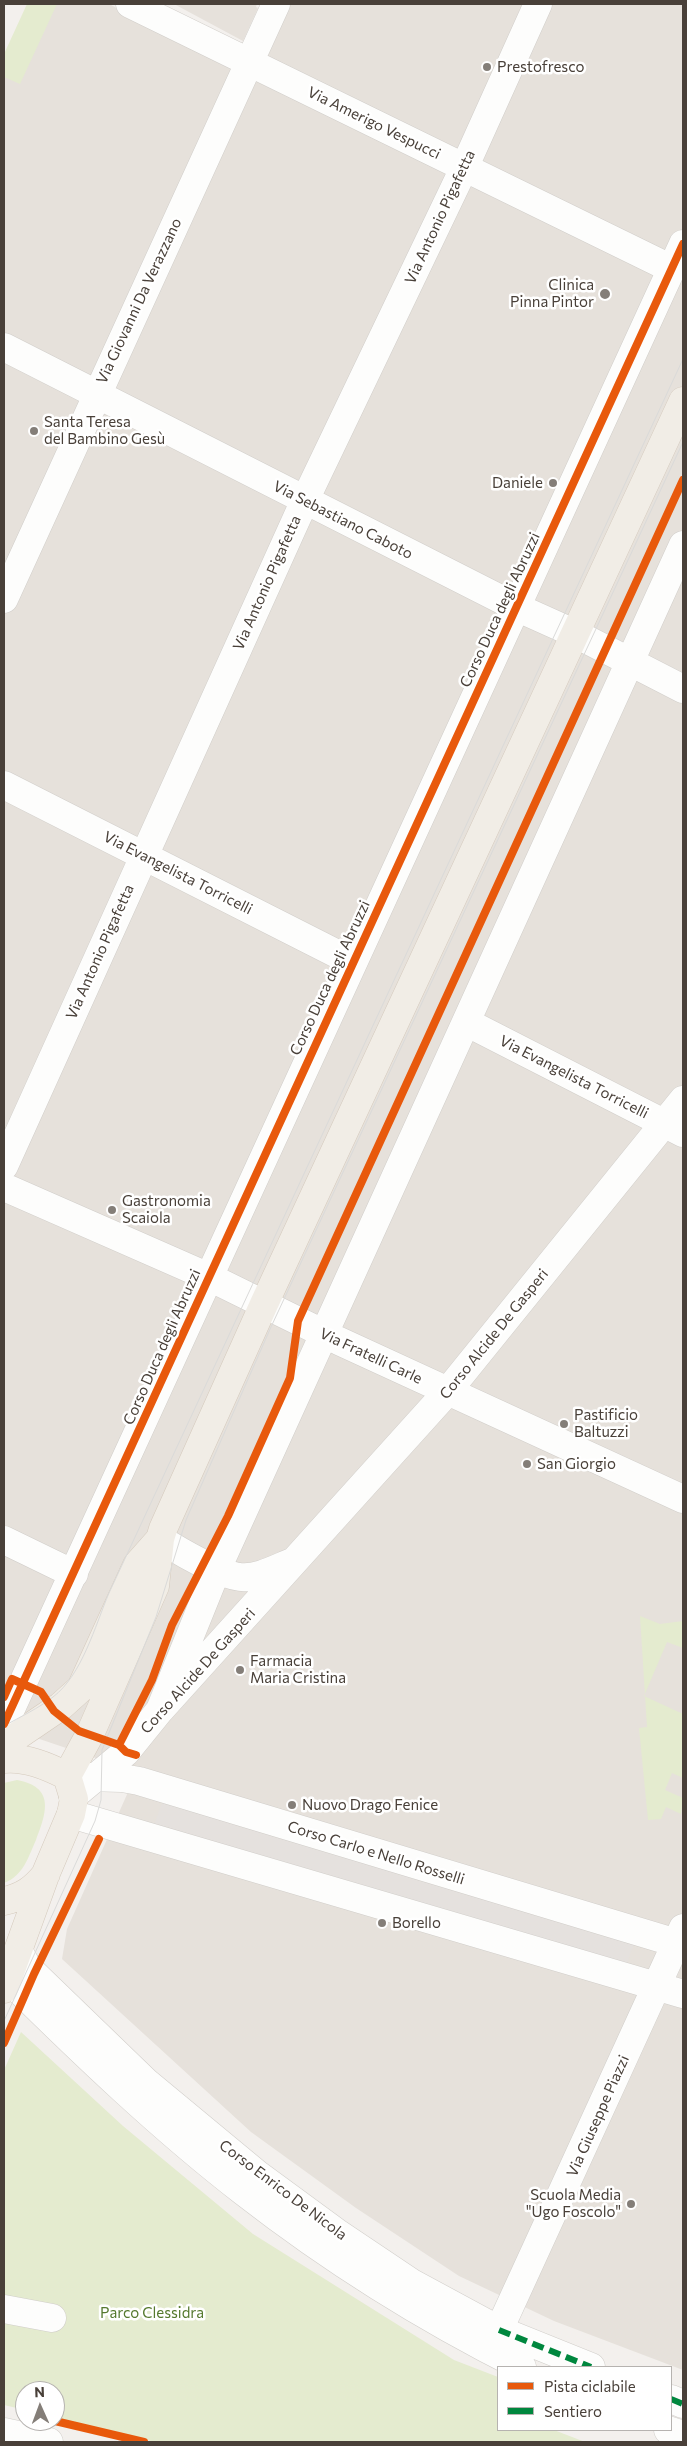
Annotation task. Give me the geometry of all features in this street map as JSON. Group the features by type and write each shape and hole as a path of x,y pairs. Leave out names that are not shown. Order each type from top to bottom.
{"main road":[{"path":"6,1984 46,1873 90,1734 155,1586 160,1539 264,1304 683,401"},
{"path":"70,1795 38,1763 7,1746 61,1706 81,1688 136,1565 160,1539"},
{"path":"4,1901 23,1895 34,1888 46,1873"}],"street":[{"name":"Via Amerigo Vespucci","path":"130,4 465,166 672,269"},
{"name":"Via Giovanni Da Verazzano","path":"4,599 276,4"},
{"name":"Via Antonio Pigafetta","path":"4,1166 305,500 465,166 538,4"},
{"name":"Corso Duca degli Abruzzi","path":"7,1746 74,1574 683,244"},
{"name":"Via Sebastiano Caboto","path":"4,347 516,607 576,634 683,689"},
{"path":"160,1710 217,1568 683,545"},
{"name":"Via Evangelista Torricelli","path":"4,785 353,962"},
{"name":"Via Evangelista Torricelli","path":"466,1022 674,1128"},
{"name":"Corso Alcide De Gasperi","path":"106,1776 160,1710 447,1392 674,1128 683,1100"},
{"name":"Via Fratelli Carle","path":"4,1187 209,1277 447,1392 683,1499"},
{"name":"Corso Alcide De Gasperi","path":"160,1539 217,1568 241,1577 265,1572 296,1560"},
{"path":"4,1540 74,1574"},
{"path":"90,1734 93,1756 106,1776"},
{"name":"Corso Carlo e Nello Rosselli","path":"70,1795 106,1776 139,1781 681,1939"},
{"path":"70,1795 683,1994"},
{"name":"Via Giuseppe Piazzi","path":"499,2330 518,2293 656,1986 681,1939"},
{"name":"Corso Enrico De Nicola","path":"19,1952 28,1968 146,2082 257,2174 412,2283 499,2330 589,2366"},
{"name":"Corso Enrico De Nicola","path":"6,1984 127,2093 244,2192 398,2299 462,2337 520,2366"},
{"path":"4,2309 52,2318"},
{"path":"671,2431 683,2435"},
{"path":"4,2432 49,2442"}],"shaded area":[{"path":"28,4 109,4 255,78 289,4 683,4 683,2370 554,2321 459,2276 356,2208 251,2132 62,1959 67,1929 137,1772 4,1727 4,64"},
{"path":"174,4 257,4 256,7 258,8 243,41"},
{"path":"162,1803 635,1941 624,1971 153,1828"}],"green space":[{"path":"27,4 57,4 20,84 4,77 4,54"},
{"path":"640,1616 660,1624 683,1621 683,1648 667,1642 645,1694"},
{"path":"645,1696 683,1714 683,1778 672,1773 665,1790 683,1798 681,1814 666,1807 661,1819 648,1820 639,1728 647,1727"},
{"path":"17,1780 38,1788 43,1795 45,1811 40,1830 24,1866 16,1876 4,1883 4,1783"},
{"name":"Parco Clessidra","path":"21,2032 123,2126 253,2234 454,2360 497,2377 497,2431 557,2431 585,2442 155,2442 65,2420 65,2381 15,2381 15,2408 4,2405 4,2070"}],"tram line":[{"path":"4,1726 36,1709 63,1688 87,1649 109,1593 683,359"},
{"path":"4,2021 95,1821 101,1800 102,1750 156,1617 186,1520 271,1327 683,442"}],"marked path":[{"path":"499,2330 589,2366"},
{"path":"672,2399 683,2404"}],"cycle path":[{"path":"4,1724 683,244"},
{"path":"119,1745 152,1680 172,1625 228,1516 290,1378 298,1321 683,480"},
{"path":"4,1697 12,1679 41,1692 54,1711 79,1731 119,1745 126,1752 136,1755"},
{"path":"4,2043 34,1974 99,1839"},
{"path":"65,2423 144,2442"}],"place":[{"name":"Prestofresco","path":"487,67"},
{"name":"Clinica Pinna Pintor","path":"605,294"},
{"name":"Santa Teresa del Bambino Gesù","path":"34,431"},
{"name":"Daniele","path":"553,483"},
{"name":"Gastronomia Scaiola","path":"112,1210"},
{"name":"Pastificio Baltuzzi","path":"564,1424"},
{"name":"San Giorgio","path":"527,1464"},
{"name":"Farmacia Maria Cristina","path":"240,1670"},
{"name":"Nuovo Drago Fenice","path":"292,1805"},
{"name":"Borello","path":"382,1923"},
{"name":"Scuola Media \"Ugo Foscolo\"","path":"631,2204"}]}
